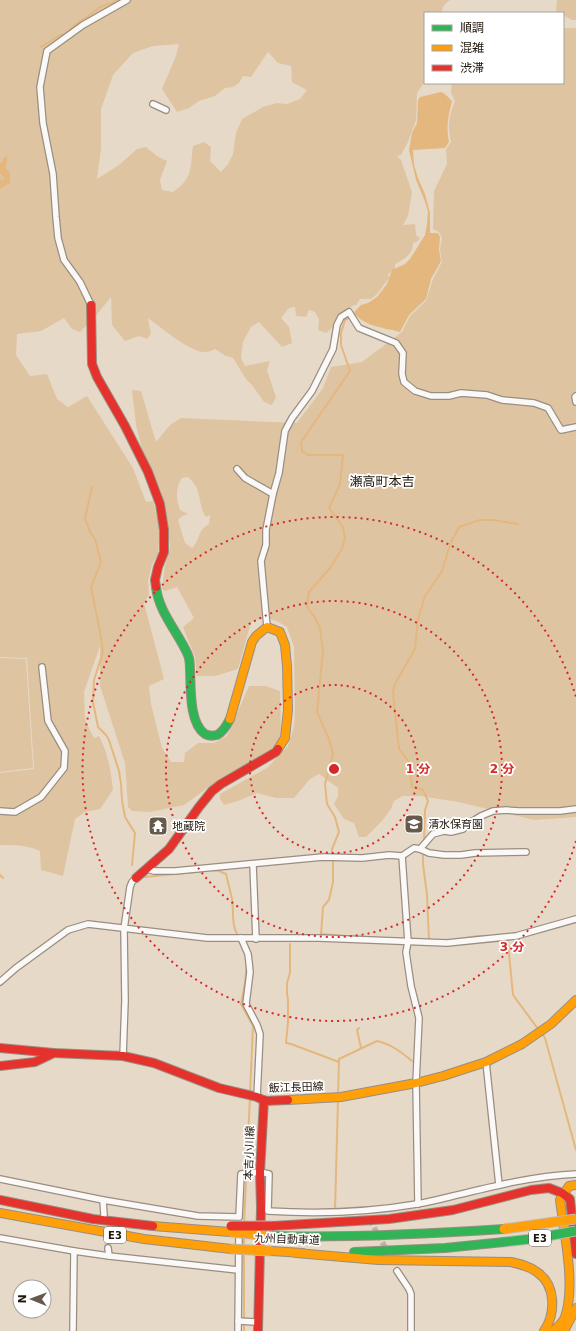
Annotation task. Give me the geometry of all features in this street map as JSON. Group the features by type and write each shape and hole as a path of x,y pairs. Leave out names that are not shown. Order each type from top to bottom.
{"main road":[{"path":"91,305 92,364 97,377 125,426 148,472 160,504 164,530 164,552 155,580 157,598 189,657 195,720 204,734 211,736 216,735 223,730 230,720 252,642 266,627 280,632 285,645 287,666 288,710 285,738 276,752 221,784 205,798 169,849 136,878"},
{"name":"飯江長田線","path":"0,1048 54,1053 123,1056 154,1063 220,1088 260,1099 316,1099 341,1097 416,1083 486,1062 522,1044 551,1024 576,1000"},
{"path":"0,1066 35,1062 54,1053"},
{"name":"本吉小川線","path":"258,1327 261,1207 260,1099"},
{"path":"553,1331 564,1318 570,1302 571,1278 560,1200 569,1186 576,1185"},
{"path":"230,1229 389,1219 454,1210 531,1190 549,1188 564,1194 570,1199 576,1254"},
{"name":"九州自動車道","path":"0,1200 93,1219 152,1226 230,1229 272,1236 311,1237 446,1233 504,1229 576,1219"},
{"name":"九州自動車道","path":"0,1213 92,1231 198,1247 296,1253 393,1251 445,1248 531,1239 576,1231"},
{"path":"296,1253 378,1260 511,1262 528,1266 541,1274 550,1286 553,1304 550,1322 544,1331"},
{"path":"564,1331 576,1308"}],"street":[{"path":"91,305 80,282 64,260 58,238 54,174 43,123 40,87 47,51 83,25 127,0"},
{"path":"153,104 166,110"},
{"path":"266,627 261,561 266,545 266,530 279,473 285,431 292,418 312,391 328,361 333,349 337,325 341,317 349,312 359,328 396,344 403,353 402,374 404,382 415,391 431,396 449,396 461,393 487,395 502,400 534,403 548,408 561,430 576,427"},
{"path":"576,396 576,402"},
{"path":"237,469 245,478 273,494"},
{"path":"0,812 15,812 41,797 64,768 65,751 48,722 42,667"},
{"path":"420,849 433,834 463,829 481,816 493,812 506,810 560,811 576,809"},
{"path":"147,869 154,871 175,871 253,865 323,857 362,858 389,855 402,856 414,848 429,853 444,855 526,852"},
{"path":"402,856 408,942 406,952 411,986 419,1018 416,1083 418,1204"},
{"path":"253,865 256,938"},
{"path":"123,1056 125,1001 124,929 130,887 136,878"},
{"path":"0,982 16,968 68,930 88,924 207,938 319,938 447,943 516,936 576,920"},
{"path":"241,938 248,954 250,972 246,1004 260,1034 260,1099"},
{"path":"486,1062 499,1185"},
{"path":"238,1331 241,1174 260,1172 269,1174 268,1211 291,1212 364,1210 418,1204 499,1185 554,1175 576,1174"},
{"path":"0,1179 103,1200 198,1216 239,1217"},
{"path":"103,1200 104,1215"},
{"path":"364,1210 370,1220"},
{"path":"0,1238 109,1256 238,1270"},
{"path":"108,1248 109,1256"},
{"path":"73,1331 74,1251"},
{"path":"397,1271 411,1294 411,1331"},
{"path":"238,1321 258,1327"}],"shaded area":[{"path":"0,0 450,0 444,5 441,12 424,12 424,82 417,93 416,120 408,142 401,155 397,156 401,160 412,192 408,216 403,225 415,224 416,235 420,238 418,241 413,243 410,254 395,264 395,270 388,274 389,278 377,294 371,299 360,299 337,324 326,333 318,330 319,320 315,312 309,310 306,317 296,316 295,307 289,308 281,318 289,327 292,343 282,347 259,322 251,327 243,342 241,358 245,366 270,361 267,370 276,397 272,405 264,402 246,379 233,358 226,356 215,349 206,352 193,349 176,339 148,318 151,334 147,339 139,336 125,341 112,325 111,297 95,317 80,332 72,329 64,318 41,331 17,334 16,355 30,376 47,374 57,399 68,407 87,396 133,468 146,502 153,501 160,530 158,554 152,564 148,581 149,595 144,603 164,679 149,686 151,704 162,748 171,762 184,762 185,753 198,743 214,743 227,736 249,686 266,686 280,691 281,738 271,750 209,787 184,805 150,812 132,811 128,807 125,763 100,686 100,646 84,692 85,720 94,738 99,736 105,749 109,763 113,790 100,809 85,812 75,819 63,876 41,870 40,851 26,846 0,845 0,773 34,769 27,658 0,657","holes":["179,44 176,56 162,89 177,112 189,108 199,101 215,96 225,88 233,87 239,83 243,76 251,77 268,52 278,63 291,66 292,82 307,90 300,99 287,104 277,103 263,107 242,119 236,133 233,154 228,164 221,172 210,161 211,147 204,142 193,146 191,167 187,177 184,182 173,192 162,190 160,180 167,161 157,156 146,147 137,149 119,165 97,179 101,149 101,109 113,75 133,53 153,46"]},
{"path":"557,0 576,0 576,20 572,20 564,16 564,12 559,12 556,10"},
{"path":"564,28 576,28 576,817 534,820 458,802 420,796 403,796 394,801 391,809 382,821 366,837 359,837 354,823 344,819 334,804 338,796 338,788 319,774 310,779 294,798 276,798 257,793 224,805 220,799 220,794 267,768 288,746 294,727 295,711 294,647 287,627 269,619 257,620 251,622 238,669 215,676 197,676 195,657 183,627 194,618 177,587 165,591 162,589 165,565 170,546 161,491 144,457 136,425 132,390 141,391 156,442 170,425 181,418 297,423 323,388 331,367 362,362 402,332 410,316 426,301 433,279 442,262 440,249 442,238 439,232 433,229 434,191 447,164 446,149 451,142 449,121 455,101 451,93 452,84 564,84","holes":["188,477 196,486 203,512 206,517 210,515 209,524 203,529 192,548 185,543 178,520 182,516 188,514 180,510 177,494 178,486 182,478"]},
{"path":"441,92 452,101 448,122 449,142 445,148 413,150 414,165 425,194 430,213 430,233 438,233 440,237 439,250 441,261 431,279 426,299 409,315 400,332 381,328 362,320 354,312 361,305 368,303 377,297 387,284 392,270 405,264 410,259 425,235 428,211 416,180 409,150 412,133 417,123 418,100 420,97"},
{"path":"7,155 7,163 5,168 10,172 10,183 0,189 0,179 3,180 4,178 0,173 0,163 3,162 2,160"},
{"path":"0,658 26,659 33,768 0,772"}],"waterway":[{"path":"41,47 60,35 65,34 77,23 100,7 119,0"},
{"path":"332,853 332,849 339,832 335,817 327,804 325,784 333,754 329,739 317,712 323,651 320,628 314,616 307,607 309,592 330,568 342,549 345,538 343,527 329,508 340,484 343,455 308,455 302,451 301,442 350,371 341,345 341,333 345,320 356,314"},
{"path":"92,487 85,518 90,532 95,539 101,562 91,587 103,652 94,680 93,702 98,727 109,740 119,771 125,817 135,833 132,865"},
{"path":"424,843 425,810 428,801 423,790 412,787 409,762 399,749 393,692 395,684 415,649 418,619 425,596 442,571 451,542 459,527 480,520 493,520 518,524"},
{"path":"423,851 429,940"},
{"path":"333,860 333,882 329,900 323,907 321,934 358,937"},
{"path":"210,870 219,871 226,874 232,899 234,927 238,936"},
{"path":"145,877 205,871"},
{"path":"0,875 3,878"},
{"path":"459,939 488,936"},
{"path":"505,939 508,943 513,995 538,1029"},
{"path":"290,944 290,973 287,983 288,1022 286,1043 339,1062"},
{"path":"247,963 241,1004 253,1026 250,1093"},
{"path":"359,1028 357,1030 361,1048"},
{"path":"541,1032 545,1038 576,1150"},
{"path":"338,1095 339,1059 377,1041 391,1046 412,1061"},
{"path":"244,1223 250,1097"},
{"path":"335,1210 338,1099"},
{"path":"244,1237 244,1247"},
{"path":"244,1253 244,1331"}],"tunnel":[{"path":"105,1218 108,1248"},
{"path":"370,1220 387,1251"}],"traffic: fast":[{"path":"156,587 165,614 189,657 192,705 196,722 206,735 211,736 219,734 230,719"},
{"path":"272,1236 388,1235 504,1229"},
{"path":"504,1242 576,1231"},
{"path":"354,1252 445,1248 504,1242"}],"traffic: slow":[{"path":"230,719 252,642 256,636 267,627 280,632 285,645 288,710 285,738 278,749"},
{"path":"288,1100 341,1097 416,1083 486,1062 522,1044 551,1024 576,1000"},
{"path":"553,1331 565,1317 569,1290 568,1259 560,1200 569,1186 576,1185"},
{"path":"0,1213 144,1239 231,1249"},
{"path":"504,1229 576,1219"},
{"path":"153,1226 230,1232"},
{"path":"230,1232 272,1236"},
{"path":"231,1249 271,1251"},
{"path":"271,1251 303,1253"},
{"path":"296,1253 378,1260 511,1262 521,1264 537,1272 548,1284 551,1292 551,1316 544,1331"},
{"path":"564,1331 576,1308"}],"traffic: jam":[{"path":"91,305 92,364 97,377 125,426 148,472 160,504 164,530 164,552 155,580 156,587"},
{"path":"136,878 169,849 212,791 221,784 276,752 278,749"},
{"path":"0,1048 54,1053 123,1056 154,1063 219,1088 257,1097 265,1101 288,1100"},
{"path":"0,1066 35,1062 54,1053"},
{"path":"258,1331 261,1207 260,1172 264,1100"},
{"path":"272,1226 389,1219 453,1210 531,1190 549,1188 562,1193 570,1199 576,1254"},
{"path":"0,1200 93,1219 153,1226"},
{"path":"231,1226 272,1226"}],"place":[{"name":"清水保育園","path":"414,824"},
{"name":"地蔵院","path":"158,826"}],"district":[{"name":"瀬高町本吉","path":"382,481"}]}
